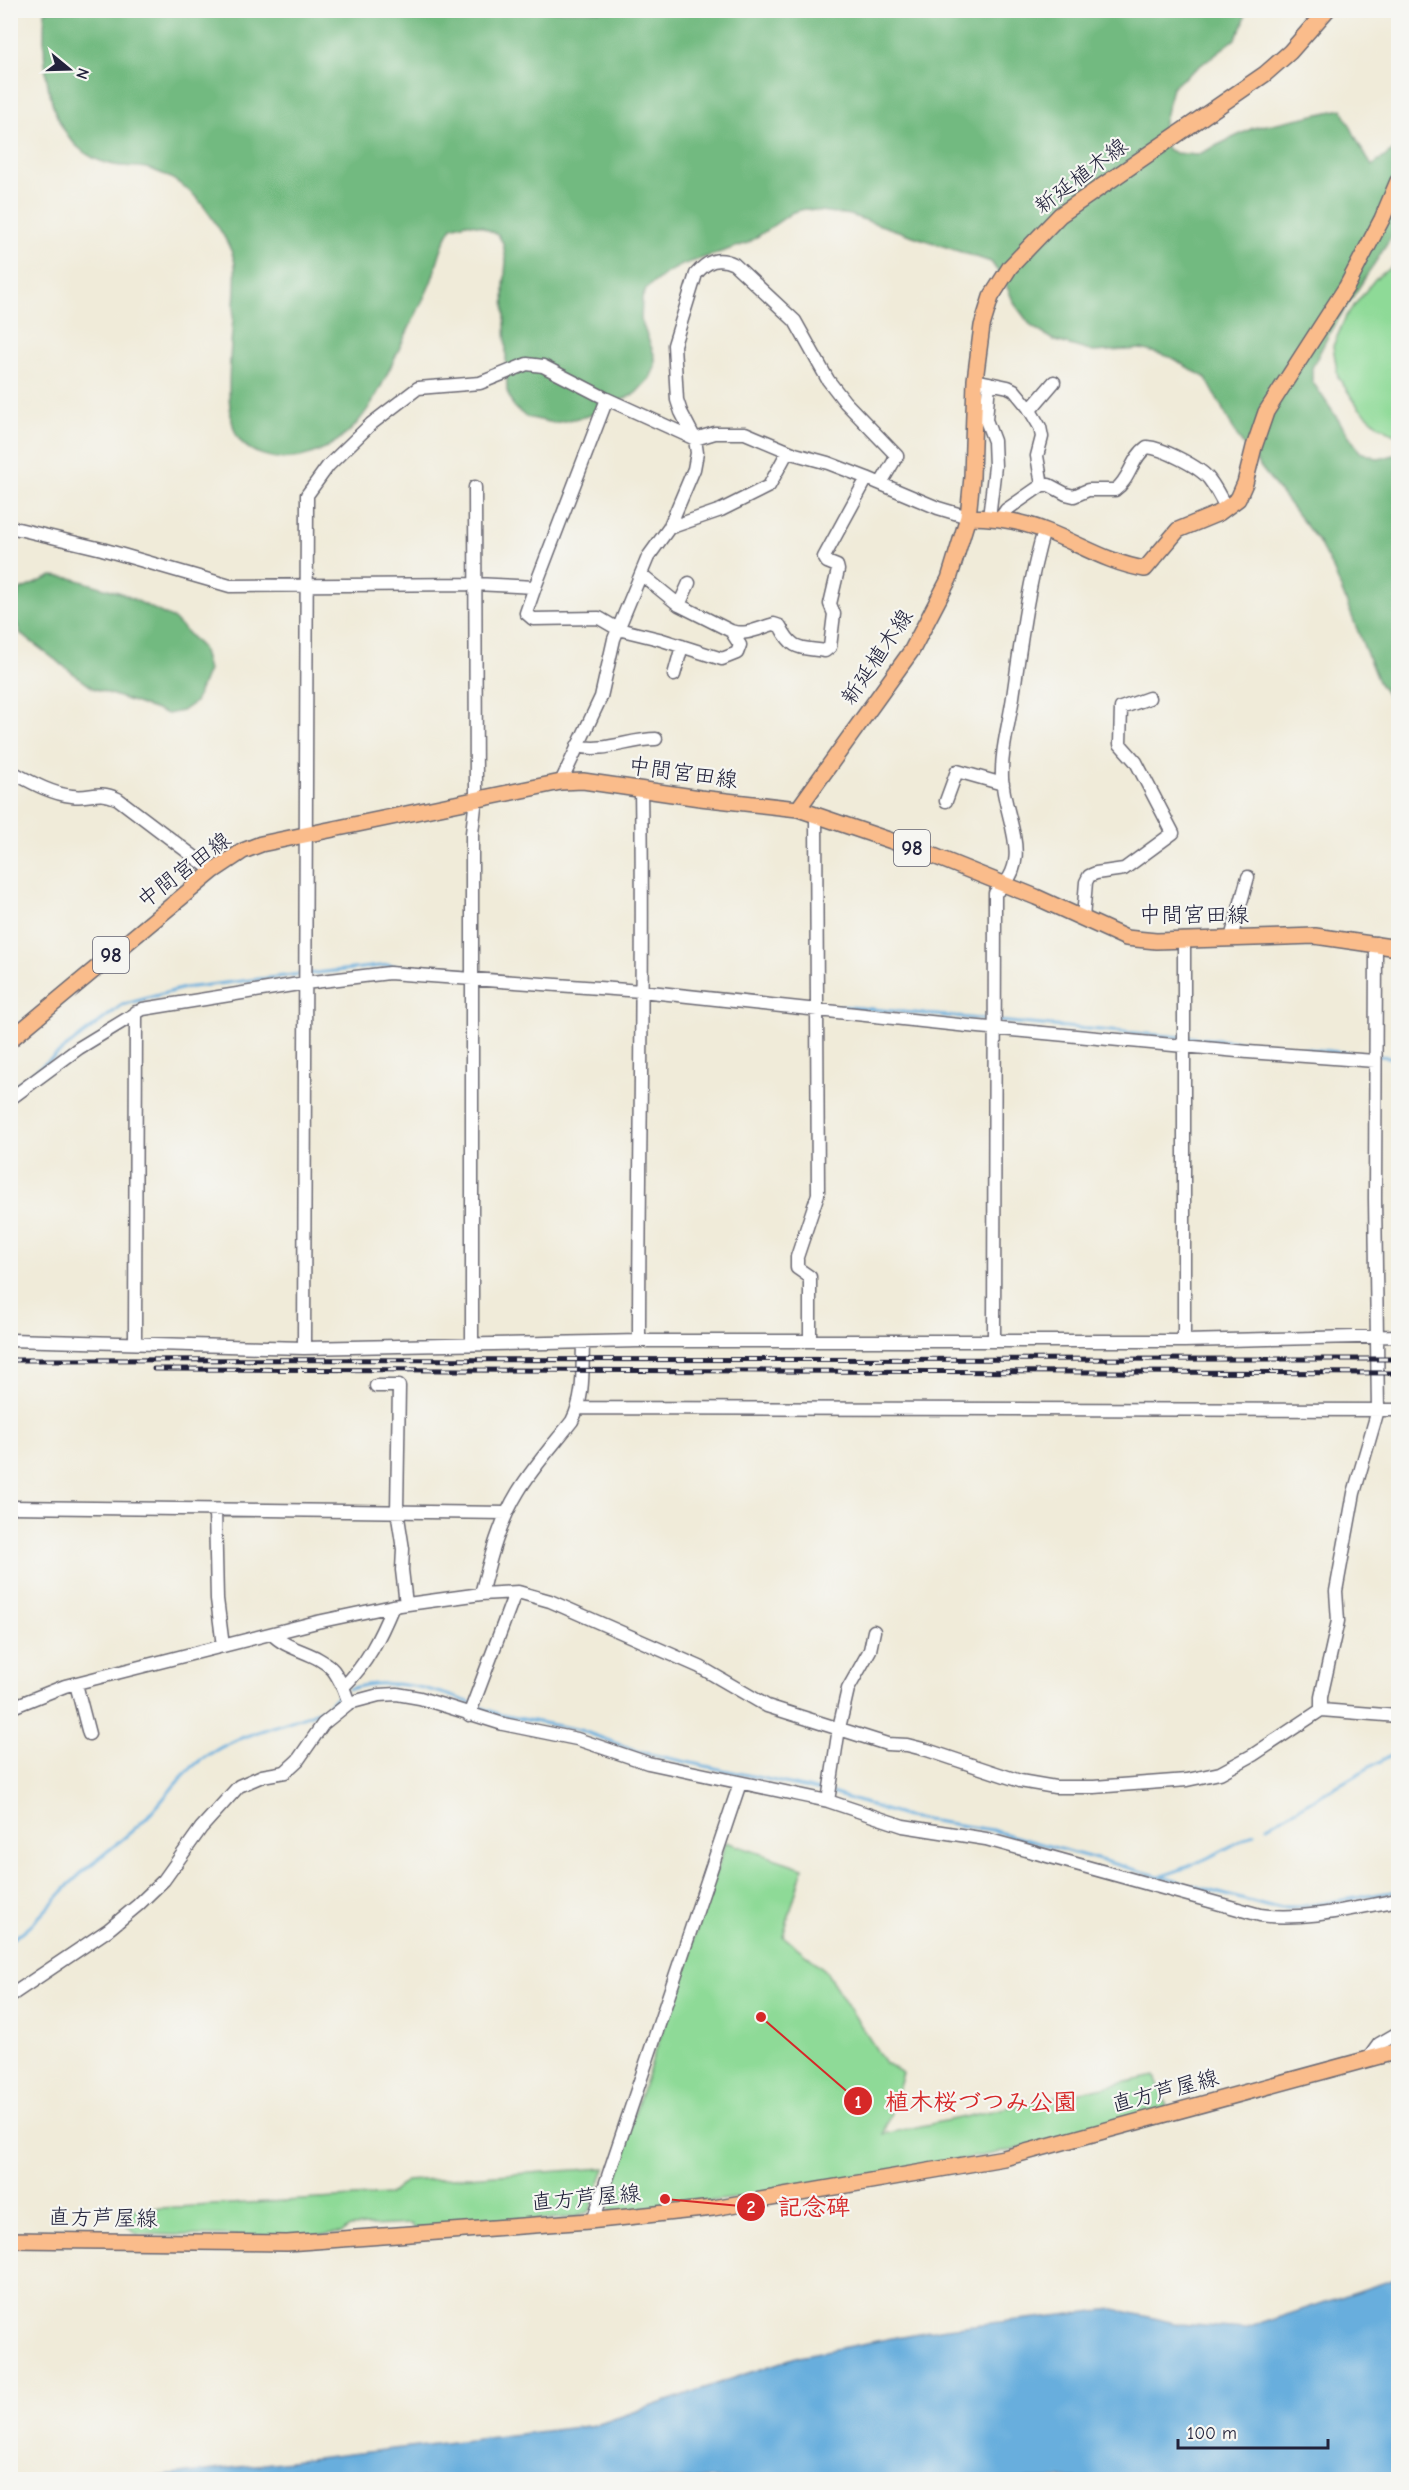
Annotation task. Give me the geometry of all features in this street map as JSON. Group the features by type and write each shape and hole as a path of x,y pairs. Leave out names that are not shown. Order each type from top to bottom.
{"main road":[{"name":"新延植木線","path":"798,809 912,650 932,617 949,579 961,546 968,517 982,382 982,326 991,297 1010,267 1060,215 1265,74 1290,52 1327,10"},
{"path":"968,517 995,518 1044,530 1121,565 1145,569 1178,530 1219,513 1238,499 1266,412 1347,286 1382,219 1398,181"},
{"name":"中間宮田線","path":"10,1040 213,871 252,848 304,833 561,782 583,781 798,809 924,852 1126,938 1156,941 1315,936 1398,948"},
{"name":"直方芦屋線","path":"10,2240 286,2243 593,2221 756,2202 1004,2158 1398,2051"}],"street":[{"path":"561,782 603,691 614,639 648,557 669,528 694,468 697,453 695,439 677,400 674,345 696,274 704,265 717,260 726,260 734,264 795,321 828,380 845,402 897,456 881,483"},
{"path":"304,1348 304,833 307,795 307,495 328,466 371,424 418,388 480,383 527,364 543,366 607,399 695,439 715,434 745,433 788,452 828,463 938,508 968,517"},
{"path":"995,518 994,441 986,420 982,382 1014,390 1030,410 1040,428 1042,437 1037,456 1042,485"},
{"path":"1030,410 1054,382"},
{"path":"607,399 526,613 533,619 599,618 618,628 722,659 737,653 740,645 731,631"},
{"path":"995,518 1042,485 1049,484 1074,496 1088,490 1115,490 1140,452 1147,447 1155,448 1196,468 1209,478 1226,508"},
{"path":"669,528 721,510 769,486 788,452"},
{"path":"641,574 679,606 731,631 740,634 748,633 774,624 780,626 793,646 825,651 830,648 834,614 830,604 838,570 837,566 827,562 824,557 867,478"},
{"path":"472,1344 474,978 472,832 476,798 475,487"},
{"path":"10,527 230,586 475,584 536,587"},
{"path":"994,1341 995,893 1006,885 1015,864 1017,849 1003,784 1002,759 1018,651 1044,530"},
{"path":"679,606 689,583"},
{"path":"674,675 682,646"},
{"path":"1083,918 1086,882 1089,876 1124,869 1173,833 1136,762 1120,744 1121,708 1149,698"},
{"path":"577,746 601,749 639,739 656,740"},
{"path":"10,771 42,787 71,796 104,793 118,799 213,871"},
{"path":"946,801 957,771 1003,784"},
{"path":"639,1341 641,790"},
{"path":"810,1340 810,1277 797,1268 797,1257 818,1194 816,816"},
{"path":"1231,938 1248,877"},
{"path":"1184,939 1184,1341"},
{"path":"1321,1710 1321,1697 1338,1621 1336,1591 1352,1504 1378,1410 1376,944"},
{"path":"10,1099 79,1048 136,1012 305,983 389,972 642,991 995,1028 1375,1061"},
{"path":"135,1342 136,1012"},
{"path":"10,1340 304,1348 639,1341 1184,1341 1398,1336"},
{"path":"481,1594 494,1545 507,1513 519,1491 572,1421 578,1408 582,1387 583,1343"},
{"path":"376,1386 399,1386 397,1511 403,1549 402,1570 406,1604"},
{"path":"578,1408 1398,1410"},
{"path":"10,1507 507,1513"},
{"path":"215,1510 217,1599 223,1646"},
{"path":"10,1708 76,1684 393,1606 481,1594 515,1593 549,1601 700,1667 767,1706 887,1744 927,1750 1020,1781 1055,1787 1094,1787 1186,1780 1220,1773 1253,1755 1321,1710 1398,1716"},
{"path":"469,1715 515,1593"},
{"path":"343,1687 355,1675 372,1651 393,1606"},
{"path":"828,1801 839,1728 848,1689 870,1650 874,1630"},
{"path":"272,1634 278,1640 322,1661 334,1671 349,1703"},
{"path":"76,1684 89,1734"},
{"path":"10,1996 108,1930 138,1905 164,1880 201,1828 239,1786 262,1776 285,1772 298,1760 323,1724 349,1703 379,1695 397,1694 420,1698 469,1715 577,1739 648,1763 828,1801 903,1826 986,1839 1260,1915 1280,1918 1302,1916 1398,1900"},
{"path":"593,2221 740,1783"},
{"path":"1368,2060 1379,2044 1398,2033"}],"green space":[{"path":"45,11 1245,11 1244,22 1235,39 1172,87 1164,122 1163,141 1167,149 1176,153 1197,155 1253,128 1342,109 1372,166 1398,147 1398,227 1330,332 1312,368 1312,381 1360,452 1379,459 1398,454 1398,701 1388,697 1378,682 1334,571 1318,541 1239,439 1206,378 1170,357 1141,349 1093,352 1053,340 1031,326 1014,303 1004,280 991,262 850,215 805,209 793,212 748,243 682,265 665,274 647,288 642,298 641,320 655,357 655,367 650,378 635,394 588,416 554,423 526,417 513,406 507,391 504,287 506,261 503,243 498,235 481,226 466,223 452,227 440,253 431,282 381,386 352,429 319,451 301,457 270,457 249,449 239,439 233,424 230,404 229,380 235,264 228,244 202,204 181,184 164,174 142,167 114,165 91,157 74,143 61,125 52,104 45,56"},
{"path":"1398,262 1398,436 1379,426 1359,408 1338,377 1333,346 1346,316 1375,279"},
{"path":"52,576 71,578 121,593 174,619 202,648 208,670 195,702 182,711 168,714 93,688 21,634 13,614 20,590"},
{"path":"726,1842 803,1868 783,1936 825,1970 885,2063 903,2073 884,2134 1155,2076 1168,2109 1009,2151 760,2195 618,2213 610,2210 605,2201"},
{"path":"605,2168 590,2211 576,2217 414,2229 411,2224 350,2227 341,2233 272,2237 137,2234 127,2226 126,2210 389,2195 406,2181"}],"water":[{"path":"1398,2278 1398,2479 138,2479 596,2425 799,2356 939,2329 1114,2309 1179,2324 1244,2329"}],"waterway":[{"path":"307,974 389,965 408,968"},
{"path":"417,969 468,972"},
{"path":"10,1090 122,1005 184,988 301,974"},
{"path":"839,1006 990,1020"},
{"path":"997,1021 1181,1037"},
{"path":"1188,1037 1369,1055"},
{"path":"1379,1056 1398,1058"},
{"path":"349,1689 364,1685 396,1684 427,1689 471,1703"},
{"path":"10,1940 29,1927 76,1878 143,1821 175,1784 205,1757 221,1747 254,1733 323,1709 343,1692"},
{"path":"477,1706 501,1715 580,1730 640,1752 826,1792"},
{"path":"1267,1826 1398,1751"},
{"path":"832,1793 907,1817 992,1830 1270,1907 1299,1907 1398,1891"},
{"path":"1158,1877 1208,1858 1254,1833"}],"railway":[{"path":"10,1360 1398,1359"},
{"path":"154,1369 1398,1373"}],"place":[{"name":"植木桜づつみ公園","path":"761,2017"},
{"name":"記念碑","path":"665,2199"}]}
